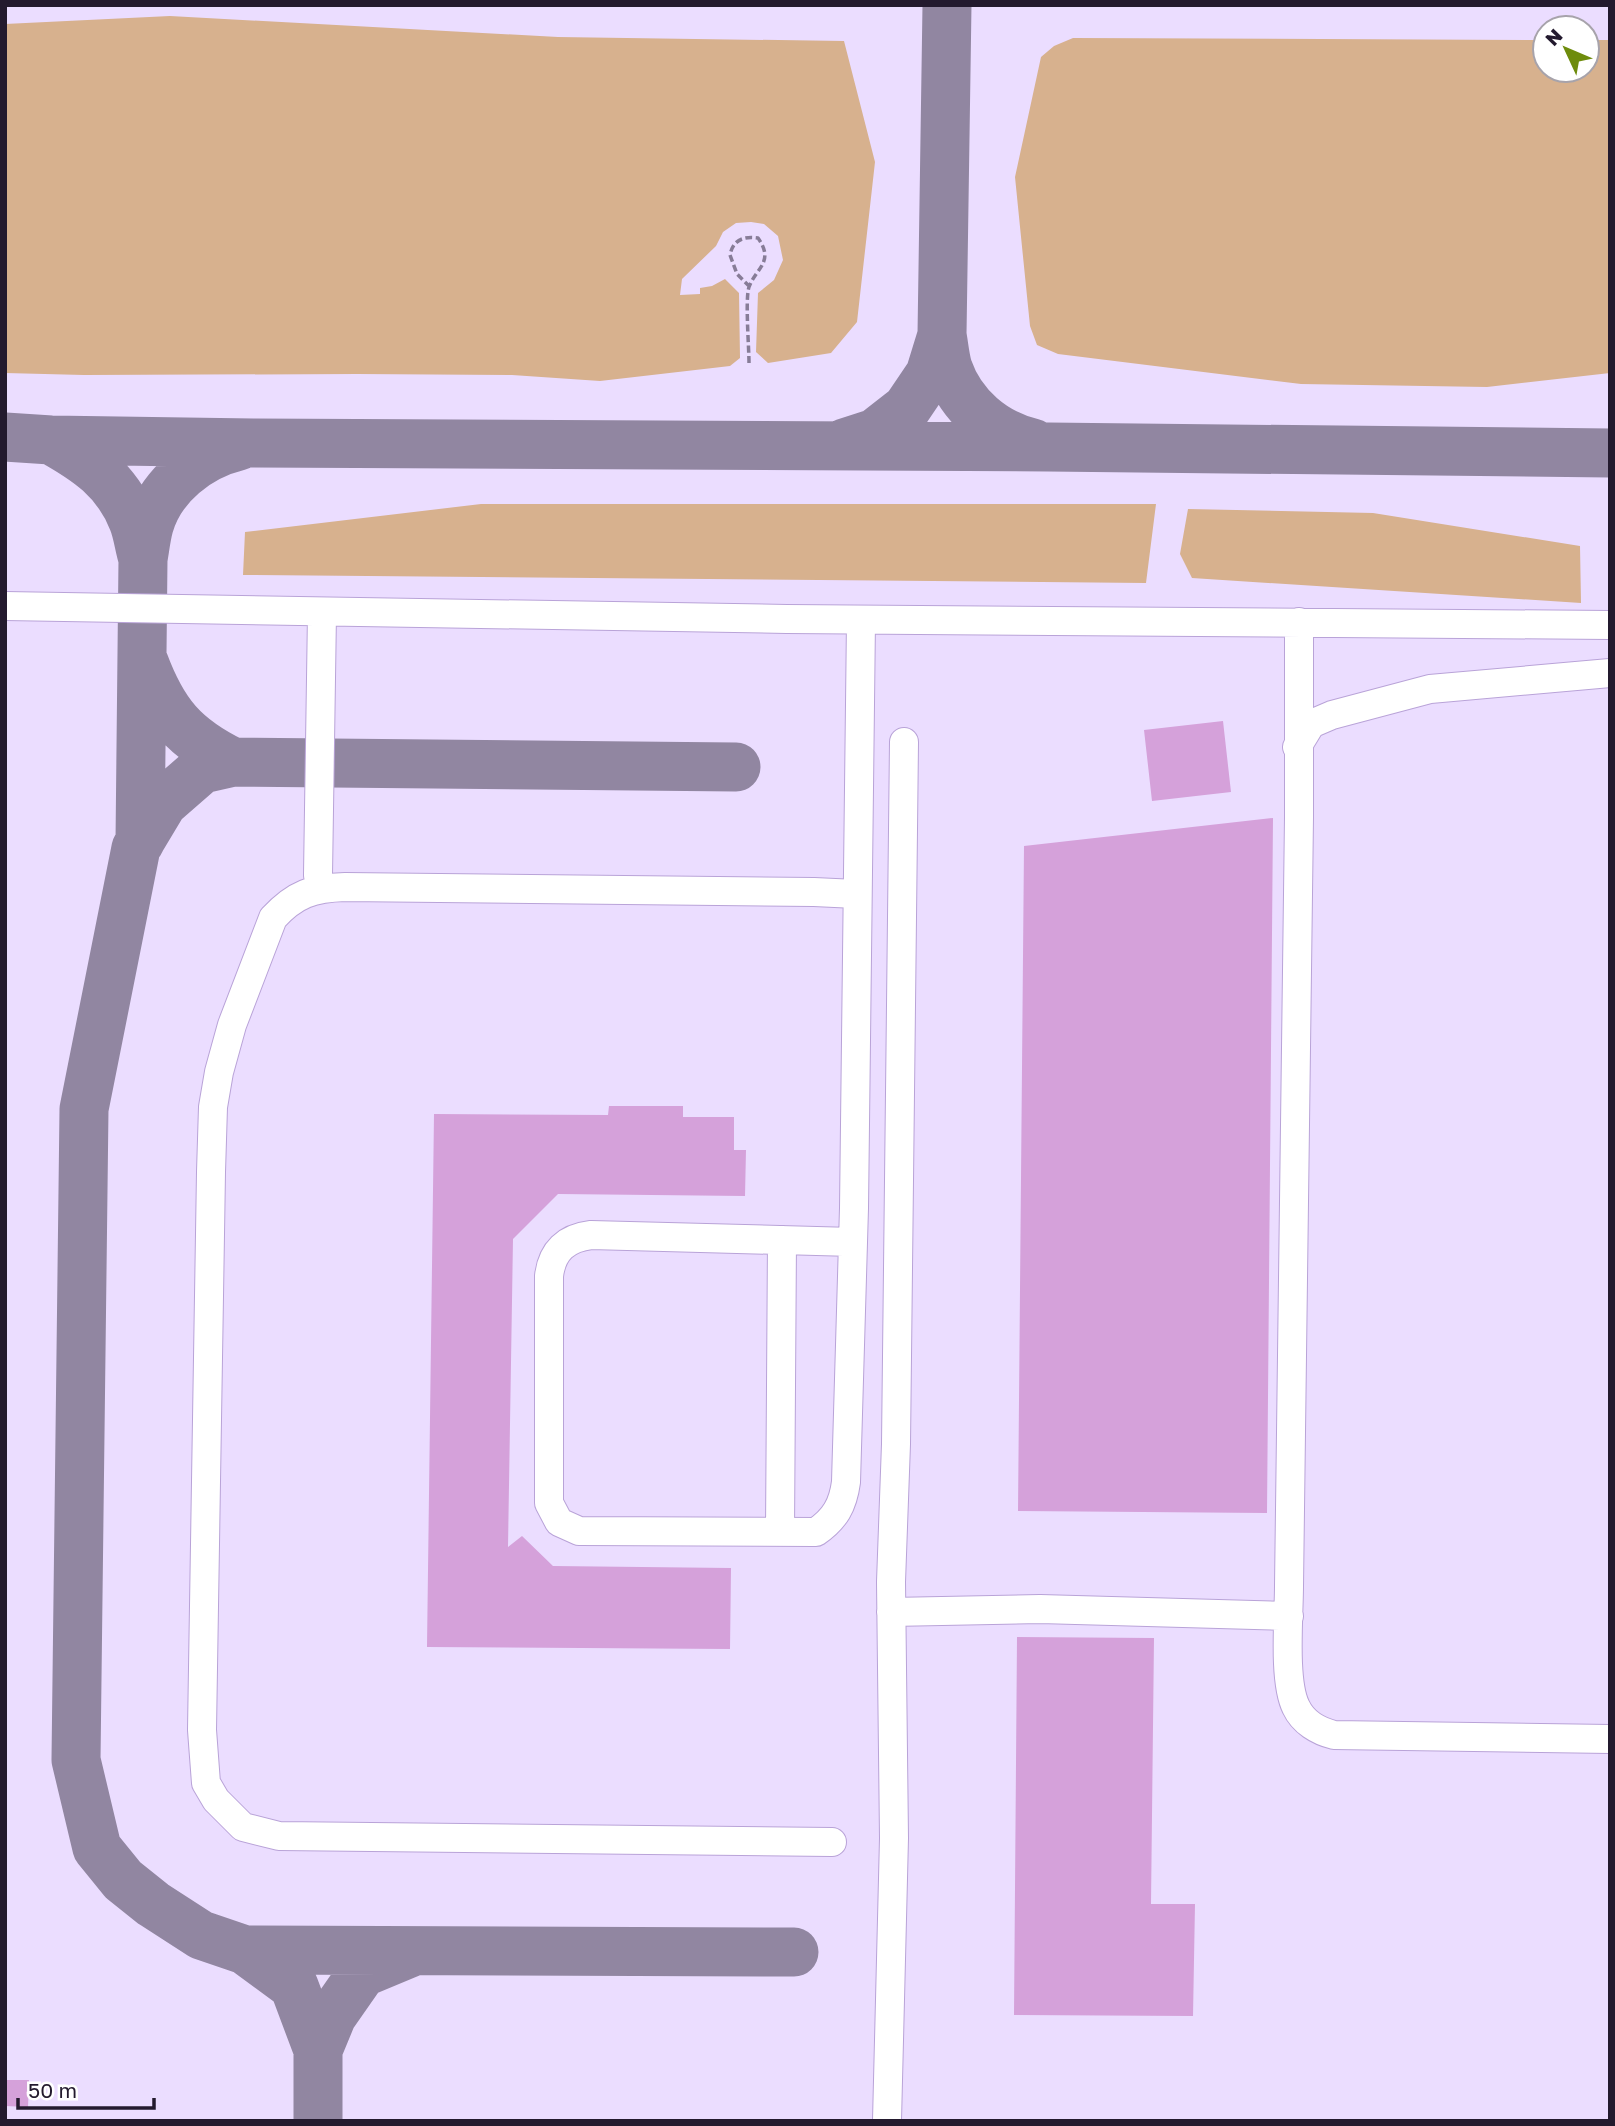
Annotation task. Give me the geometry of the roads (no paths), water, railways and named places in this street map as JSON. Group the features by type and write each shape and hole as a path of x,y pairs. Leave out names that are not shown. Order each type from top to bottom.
{"lane":[{"path":"5,606 861,620 1610,625"},
{"path":"320,888 322,613"},
{"path":"853,1242 591,1235 578,1236 556,1251 549,1276 549,1503 559,1522 579,1531 816,1532 829,1523 844,1497 853,1242 861,620"},
{"path":"1298,622 1289,1616 1290,1685 1295,1706 1309,1723 1326,1733 1346,1736 1610,1739"},
{"path":"1297,747 1311,724 1332,715 1430,689 1610,673"},
{"path":"887,2121 894,1839 891,1612 896,1444 904,742"},
{"path":"832,1842 279,1836 243,1827 216,1800 206,1783 202,1730 213,1107 219,1072 232,1026 273,918 292,900 320,888 814,891 856,894"},
{"path":"780,1532 782,1240"},
{"path":"891,1612 1040,1609 1289,1616"}]}
